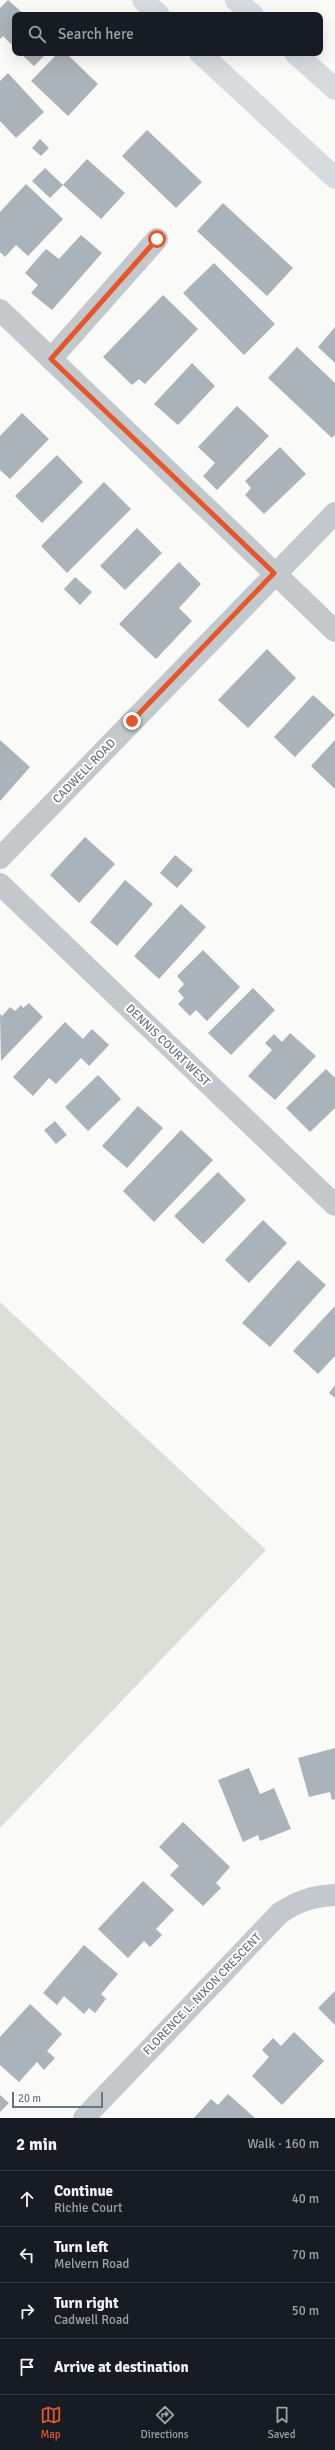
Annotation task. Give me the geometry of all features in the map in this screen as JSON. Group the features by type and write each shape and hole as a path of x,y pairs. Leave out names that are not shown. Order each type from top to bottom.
{"highway":[{"path":"143,0 156,12"},
{"path":"236,0 250,12"},
{"path":"203,56 335,178"},
{"path":"298,56 335,89"}],"street":[{"path":"51,359 157,239"},
{"path":"0,310 335,631"},
{"name":"CADWELL ROAD","path":"0,858 274,573 335,513"},
{"name":"DENNIS COURT WEST","path":"0,884 335,1205"},
{"name":"FLORENCE L. NIXON CRESCENT","path":"84,2118 280,1913 299,1900 335,1895"}],"shaded area":[{"path":"0,1302 266,1550 0,1828"}],"building":[{"path":"8,0 22,12 12,12 12,45 3,36 0,39 0,8"},
{"path":"23,56 44,56 34,66"},
{"path":"55,56 69,56 98,84 68,116 31,81"},
{"path":"8,73 44,112 16,138 0,121 0,81"},
{"path":"147,130 202,182 176,208 122,156"},
{"path":"40,139 49,148 41,156 32,148"},
{"path":"87,159 125,193 101,219 63,185"},
{"path":"45,168 63,185 50,198 32,181"},
{"path":"26,184 63,219 28,256 16,245 5,257 0,252 0,212"},
{"path":"223,203 293,268 267,296 197,231"},
{"path":"81,235 102,253 52,310 31,293 38,285 25,273 46,249 59,259"},
{"path":"214,263 275,324 244,355 183,293"},
{"path":"163,295 198,329 145,384 139,379 132,385 103,357"},
{"path":"335,327 335,363 318,347"},
{"path":"297,347 335,383 335,435 332,438 268,378"},
{"path":"192,363 215,386 178,425 154,404"},
{"path":"237,406 269,436 217,490 203,476 215,463 198,447"},
{"path":"22,413 49,439 10,479 0,470 0,436"},
{"path":"280,447 306,474 264,514 245,495 251,488 245,481"},
{"path":"57,455 83,482 42,523 15,496"},
{"path":"104,482 131,509 67,573 41,546"},
{"path":"137,528 162,553 125,590 100,566"},
{"path":"179,562 201,584 179,608 192,621 156,659 119,624"},
{"path":"75,577 92,592 80,605 64,589"},
{"path":"267,649 296,678 248,728 218,700"},
{"path":"313,695 335,715 295,757 274,737"},
{"path":"0,740 30,767 0,801"},
{"path":"335,740 335,789 311,766"},
{"path":"85,837 115,864 79,903 50,875"},
{"path":"175,855 193,870 177,888 160,873"},
{"path":"125,880 153,904 117,946 90,922"},
{"path":"181,904 206,927 159,979 134,956"},
{"path":"203,950 240,987 207,1021 196,1010 190,1016 178,1004 184,998 178,991 184,984 177,976"},
{"path":"253,988 275,1010 231,1055 208,1033"},
{"path":"29,1003 43,1017 1,1061 0,1014 2,1016 10,1007 15,1011 21,1005 23,1008"},
{"path":"65,1022 83,1039 92,1029 109,1045 89,1066 81,1058 56,1084 49,1078 33,1096 13,1077"},
{"path":"290,1033 316,1056 275,1100 248,1076 272,1050 265,1043 274,1034 282,1042"},
{"path":"326,1069 335,1078 335,1108 310,1132 286,1108"},
{"path":"98,1075 121,1099 88,1131 65,1107"},
{"path":"138,1106 163,1128 127,1168 102,1146"},
{"path":"55,1121 67,1135 56,1144 44,1130"},
{"path":"181,1130 213,1160 154,1222 123,1191"},
{"path":"218,1172 246,1200 203,1244 174,1216"},
{"path":"263,1220 287,1243 249,1283 225,1260"},
{"path":"298,1260 326,1285 270,1347 242,1323"},
{"path":"335,1306 335,1356 318,1374 293,1351"},
{"path":"335,1385 335,1398 329,1393"},
{"path":"335,1748 335,1799 332,1800 330,1792 309,1797 298,1758"},
{"path":"249,1768 260,1794 274,1788 291,1829 260,1841 258,1835 243,1842 218,1780"},
{"path":"183,1822 230,1867 216,1883 221,1888 203,1906 170,1875 179,1866 159,1847"},
{"path":"143,1881 174,1910 156,1929 162,1935 150,1947 144,1941 128,1958 98,1929"},
{"path":"84,1945 118,1974 101,1994 106,1999 95,2013 89,2008 84,2014 64,1996 57,2005 43,1993"},
{"path":"335,1991 335,2025 318,2008"},
{"path":"30,2004 62,2034 47,2051 55,2058 44,2070 37,2062 19,2082 0,2065 0,2037"},
{"path":"294,2032 324,2061 282,2105 252,2076 269,2057 262,2050 273,2038 281,2046"},
{"path":"228,2094 255,2118 194,2118 211,2099 218,2105"},
{"path":"0,2095 9,2103 0,2112"}],"route":[{"path":"132,721 274,573 51,359 157,239"}]}
